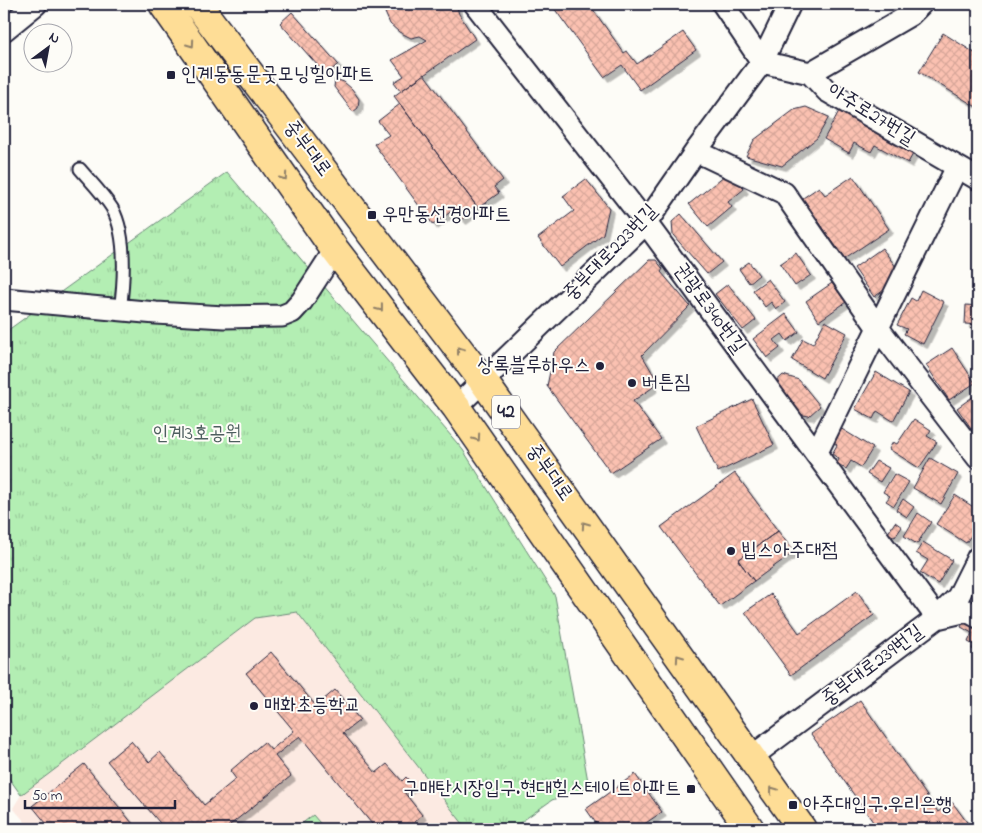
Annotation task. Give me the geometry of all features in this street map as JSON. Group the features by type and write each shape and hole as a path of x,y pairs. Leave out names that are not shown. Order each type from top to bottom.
{"main road":[{"name":"중부대로","path":"163,4 335,250 456,407 750,829"},
{"name":"중부대로","path":"197,4 483,381 802,829"}],"street":[{"path":"4,30 36,4"},
{"name":"권광로340번길","path":"475,4 646,223 937,618"},
{"path":"723,4 762,62"},
{"name":"중부대로223번길","path":"456,407 646,223 696,151 762,62 790,4"},
{"path":"810,73 910,15 921,4"},
{"name":"아주로27번길","path":"762,62 810,73 827,91 978,179"},
{"path":"696,151 784,193 878,328 978,458"},
{"path":"816,454 957,167"},
{"path":"4,299 120,311 224,317 282,316 292,312 302,301 335,250"},
{"name":"중부대로239번길","path":"750,758 937,618 958,597 978,557"},
{"path":"937,618 966,611 978,617"}],"lane":[{"path":"80,169 113,209 121,235 123,286 120,311"}],"shaded area":[{"name":"매화초등학교","path":"297,612 467,829 31,829 13,808 21,795 255,618"}],"green space":[{"name":"인계3호공원","path":"227,172 463,450 555,596 589,787 552,800 511,829 467,829 297,612 255,618 21,795 4,771 4,333"},
{"path":"313,815 325,829 295,829"}],"building":[{"path":"384,4 456,4 459,14 475,39 401,91 394,82 404,76 392,60 427,40 420,36 411,38 399,32 390,24 383,8"},
{"path":"551,4 589,4 624,53 627,51 637,64 683,32 696,50 640,90 622,65 604,77"},
{"path":"292,12 338,64 326,75 280,23"},
{"path":"943,33 978,55 978,108 919,72"},
{"path":"424,74 503,180 494,187 499,193 478,208 394,96"},
{"path":"335,79 344,82 359,99 358,108 353,112 334,87"},
{"path":"400,104 478,208 462,220 453,210 433,225 374,144 389,135 378,121"},
{"path":"806,107 829,117 817,138 782,166 746,156 754,140 794,110"},
{"path":"839,111 914,152 908,163 875,145 871,152 854,143 849,153 824,139"},
{"path":"730,171 744,189 728,202 732,207 708,227 689,204"},
{"path":"853,176 889,229 844,259 803,198 819,187 825,195"},
{"path":"586,179 609,208 603,234 560,267 538,238 574,211 563,196"},
{"path":"681,214 722,262 707,274 673,235 672,222"},
{"path":"882,248 899,271 896,282 874,297 854,268"},
{"path":"796,253 811,275 795,286 780,264"},
{"name":"상록블루하우스","path":"649,260 656,260 663,269 661,272 690,306 642,355 655,377 652,388 633,401 661,439 611,473 547,386 554,352"},
{"path":"749,262 759,275 749,283 739,269"},
{"path":"768,279 785,302 776,309 771,302 765,307 753,290"},
{"path":"832,283 846,302 819,321 806,301"},
{"path":"728,284 756,320 743,330 715,294"},
{"path":"921,290 944,302 923,344 904,334 907,329 897,325 911,298 916,301"},
{"path":"966,305 978,306 978,325 965,324"},
{"path":"786,314 799,332 787,341 782,334 774,340 780,348 767,358 753,339"},
{"path":"825,321 847,333 822,378 792,360 803,339 813,344"},
{"path":"952,348 975,383 949,400 926,365"},
{"path":"876,372 909,392 893,421 877,411 873,419 855,409"},
{"path":"783,375 799,380 820,406 809,416 797,414 772,385"},
{"path":"978,393 978,438 957,408"},
{"path":"752,399 774,445 718,472 696,426"},
{"path":"914,419 931,430 927,436 937,442 919,468 889,449 893,442 897,444"},
{"path":"840,428 873,448 861,467 851,461 846,469 837,463 839,459 832,454 837,445 832,441"},
{"path":"930,458 958,474 941,504 913,488"},
{"path":"876,461 889,468 880,482 867,474"},
{"path":"735,473 778,531 738,560 754,581 720,606 661,527"},
{"path":"894,474 909,482 894,506 886,501 890,496 883,492"},
{"path":"955,495 978,510 978,525 966,543 936,524"},
{"path":"903,499 914,507 907,517 896,510"},
{"path":"918,513 931,522 917,544 904,536"},
{"path":"895,522 902,527 895,537 888,533"},
{"path":"778,531 794,552 754,581 738,560"},
{"path":"923,542 952,560 938,584 920,573 928,560 916,553"},
{"path":"857,591 874,615 791,675 745,612 771,594 799,633"},
{"path":"964,621 978,628 978,652 972,649 974,645 968,642 972,633 961,627"},
{"path":"271,652 316,706 335,690 360,720 343,733 376,773 387,764 402,781 406,777 413,786 404,792 422,815 414,822 420,829 376,829 300,736 275,756 291,776 225,829 165,829 107,761 131,741 149,762 160,752 204,805 236,779 230,771 264,742 271,750 294,731 246,673"},
{"path":"860,700 938,812 952,802 972,829 878,829 811,734"},
{"path":"84,764 137,829 51,829 32,806"},
{"path":"635,774 662,812 637,829 611,829 610,827 608,829 600,829 586,809"}],"place":[{"name":"인계동동문굿모닝힐아파트","path":"171,75"},
{"name":"우만동선경아파트","path":"372,215"},
{"name":"상록블루하우스","path":"600,366"},
{"name":"버튼짐","path":"632,383"},
{"name":"빕스아주대점","path":"731,551"},
{"name":"매화초등학교","path":"254,706"},
{"name":"구매탄시장입구.현대힐스테이트아파트","path":"691,789"},
{"name":"아주대입구.우리은행","path":"793,805"}]}
